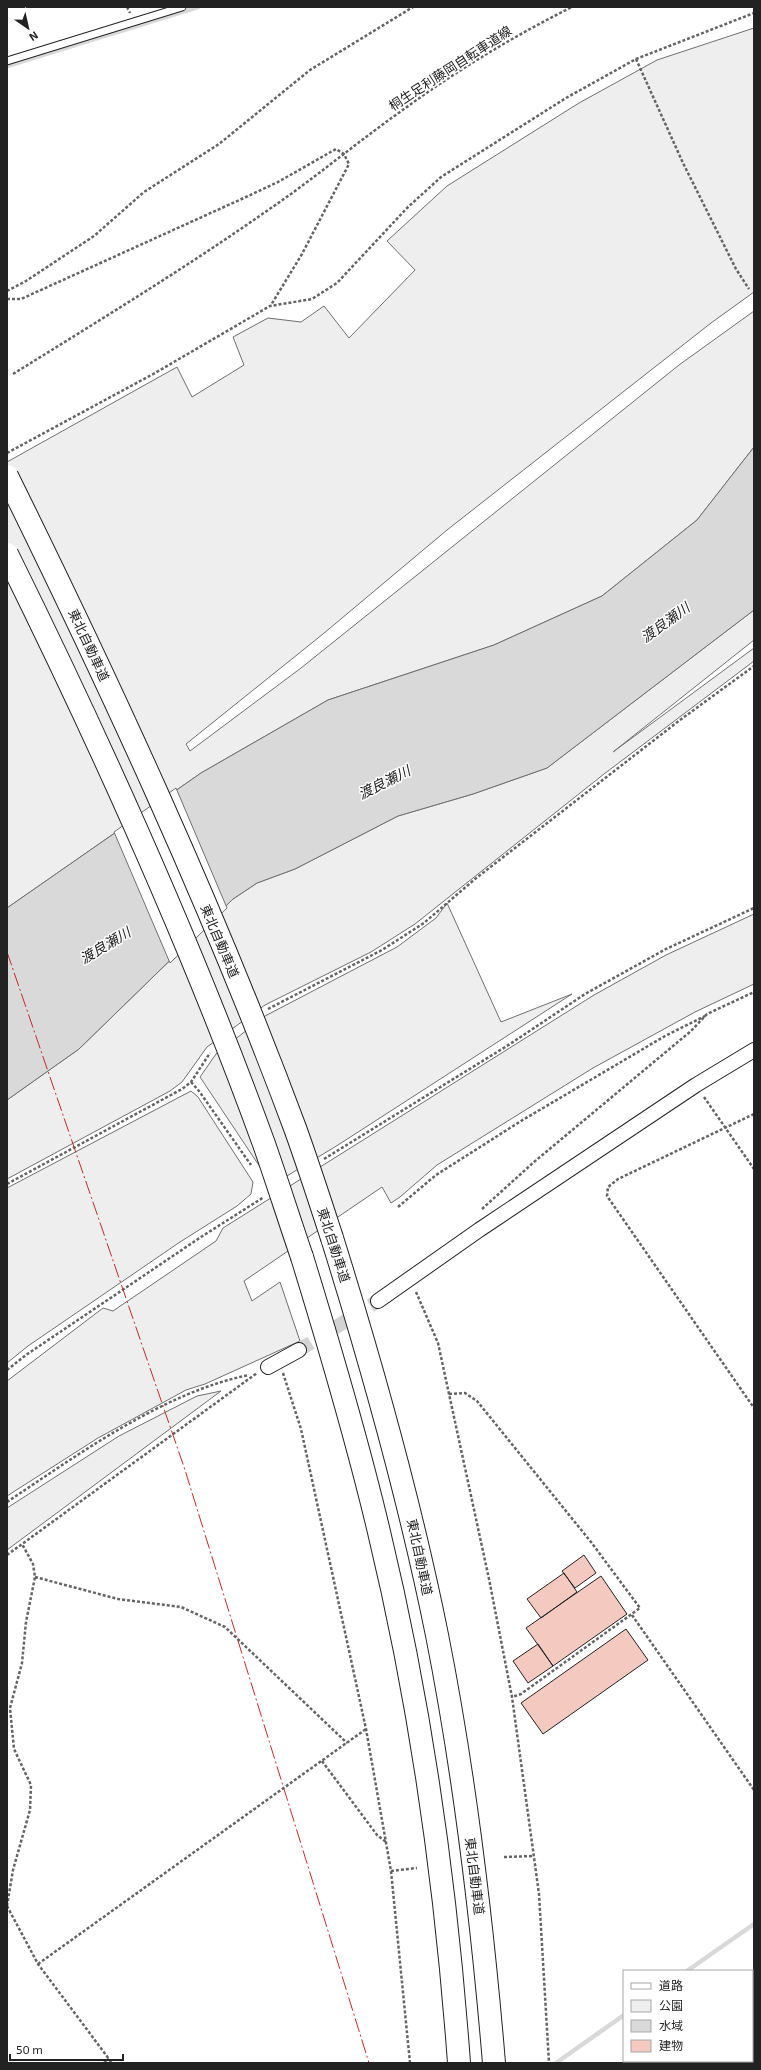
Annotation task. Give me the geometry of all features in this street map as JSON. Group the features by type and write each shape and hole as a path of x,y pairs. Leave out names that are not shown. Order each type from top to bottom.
{"highway":[{"name":"東北自動車道","path":"7,476 79,622 171,827 237,980 296,1129 332,1238 391,1436 437,1636 469,1832 486,1968 494,2063"},
{"path":"7,554 52,646 142,842 213,1010 264,1144 302,1257 337,1370 380,1533 403,1644 437,1842 453,1978 459,2063"}],"street":[{"path":"378,1301 479,1230 696,1085 754,1050"},
{"path":"274,1364 299,1350"}],"lane":[{"path":"7,61 182,7"}],"path":[{"path":"7,290 26,281 94,236 144,192 219,144 310,70 413,7"},
{"name":"桐生足利藤岡自転車道線","path":"13,374 146,292 272,208 399,112 457,73 518,35 572,7"},
{"path":"7,453 155,373 270,306 312,299 337,283 407,208 441,177 566,98 636,59 754,13"},
{"path":"636,59 683,163 736,269 749,289"},
{"path":"7,299 21,299 232,204 278,182 336,149 344,154 349,164 342,180 302,254 270,306"},
{"path":"263,1013 382,950 424,923 475,879 680,720 754,666"},
{"path":"318,1163 510,1044 585,994 666,949 754,908"},
{"path":"398,1207 436,1175 521,1121 665,1036 754,992"},
{"path":"477,1214 534,1162 691,1031 707,1014"},
{"path":"7,1184 177,1092 191,1082 212,1049"},
{"path":"191,1082 253,1167"},
{"path":"696,1085 754,1168"},
{"path":"754,1114 618,1179 608,1187 607,1196 754,1408"},
{"path":"7,1370 26,1355 182,1250 271,1193"},
{"path":"409,1280 421,1300 438,1343 489,1579 512,1697 539,1894 549,2063"},
{"path":"7,1555 251,1375 274,1364 301,1429 366,1729 391,1871 410,2063"},
{"path":"7,1502 102,1440 152,1413 212,1385 251,1375"},
{"path":"449,1394 465,1393 477,1401 591,1542 640,1608 521,1694 512,1697"},
{"path":"22,1544 33,1564 35,1577 26,1622 22,1663 10,1708 14,1749 31,1786 30,1810 13,1870 7,1906 38,1964 112,2063"},
{"path":"35,1577 118,1599 181,1607 225,1627 347,1743"},
{"path":"632,1615 754,1790"},
{"path":"38,1964 366,1729"},
{"path":"322,1761 377,1835 386,1842"},
{"path":"504,1857 534,1856"},
{"path":"391,1871 417,1868"},
{"path":"104,2063 109,2059"}],"green space":[{"path":"754,28 754,292 711,323 447,530 323,634 186,744 190,751 301,668 679,365 754,311 754,447 697,520 602,596 494,645 328,700 201,773 7,908 7,462 177,367 192,397 244,365 233,337 268,318 301,322 324,306 349,338 415,270 387,241 447,186 579,103 657,60"},
{"path":"754,610 754,640 613,752 754,648 754,661 604,774 415,924 371,952 265,1005 207,1047 182,1082 170,1091 7,1179 7,1100 79,1049 233,899 257,883 295,869 398,816 473,794 547,768"},
{"path":"447,903 501,1022 572,994 338,1145 272,1185 200,1077 216,1054 265,1016 397,947 436,918"},
{"path":"754,914 754,984 695,1012 593,1068 437,1165 391,1203 382,1187 244,1281 252,1301 280,1282 300,1341 205,1384 186,1390 98,1438 7,1496 7,1381 103,1308 113,1311 216,1241 223,1228 594,995 666,955"},
{"path":"191,1091 198,1097 253,1182 251,1194 237,1206 180,1242 28,1346 7,1363 7,1188"},
{"path":"221,1391 7,1550 7,1508 119,1436 197,1396"}],"water":[{"name":"渡良瀬川","path":"754,447 754,610 547,768 473,794 398,816 295,869 257,883 233,899 79,1049 7,1100 7,908 201,773 328,700 494,645 602,596 697,520"}],"pier":[{"path":"176,788 227,908 170,963 114,832"}],"building":[{"path":"584,1555 596,1573 575,1588 562,1571"},
{"path":"564,1573 577,1592 541,1618 527,1599"},
{"path":"601,1576 627,1614 553,1666 526,1628"},
{"path":"626,1629 648,1660 543,1734 521,1703"},
{"path":"538,1644 553,1666 528,1683 513,1661"}],"waterway":[{"path":"7,66 198,7"},
{"path":"688,1970 754,1924"},
{"path":"556,2063 623,2016"}],"tunnel":[{"path":"299,1350 378,1301"}],"power":[{"path":"7,952 185,1470 369,2063"}]}
